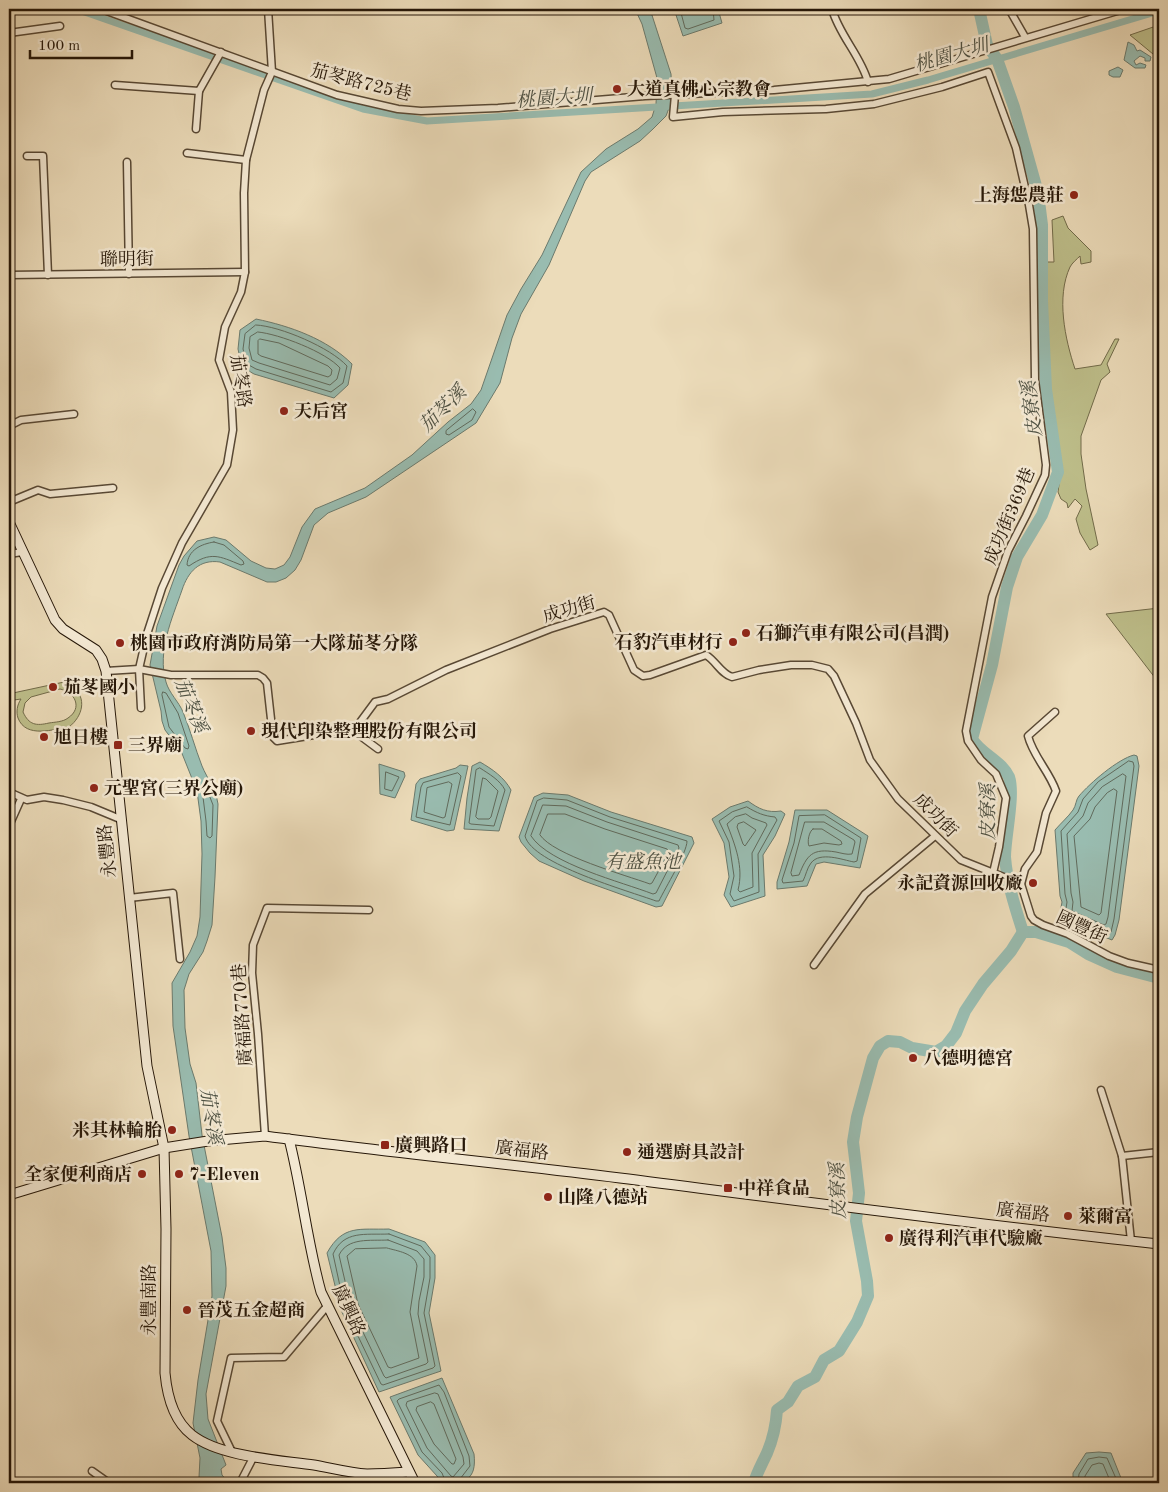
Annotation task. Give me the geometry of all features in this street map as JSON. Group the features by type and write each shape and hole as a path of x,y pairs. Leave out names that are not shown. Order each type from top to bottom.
{"street":[{"name":"茄苳路725巷","path":"101,9 271,73 338,95 398,109 421,111 498,108 648,96 774,90 889,79 1124,9"},
{"path":"268,9 271,73"},
{"path":"832,9 849,44 866,72 868,82"},
{"path":"1009,9 1025,37"},
{"path":"9,34 60,26"},
{"path":"196,129 199,91 215,66 220,54"},
{"name":"成功街369巷","path":"675,95 673,117 723,112 826,109 874,104 942,87 988,72 1016,148 1033,229 1034,380 1046,465 1045,475 1008,550 992,597 966,731 968,741 981,760 996,774 1006,798 993,873"},
{"name":"茄苳路","path":"141,708 139,669 147,634 162,588 178,552 228,465 233,430 231,392 220,360 225,327 241,292 245,272 244,193 246,160 271,73"},
{"path":"115,85 199,91"},
{"path":"187,153 246,160"},
{"path":"26,156 43,156 48,275"},
{"path":"127,162 129,274"},
{"name":"聯明街","path":"9,275 245,272"},
{"path":"9,426 21,420 74,414"},
{"path":"9,502 38,490 50,494 113,488"},
{"name":"永豐路","path":"9,522 55,620 64,629 96,650 106,670 147,1066 164,1148"},
{"path":"9,554 22,552"},
{"name":"成功街","path":"351,729 358,725 375,702 388,699 446,670 550,629 604,612 609,615 634,670 643,676 706,655 732,677 791,665 812,665 828,669 834,676 856,723 870,760 898,799 961,860 1019,882"},
{"path":"106,670 139,669 167,674 258,675 264,678 267,683 272,738 277,741 351,729 378,749"},
{"path":"1019,882 1025,869 1037,852 1046,813 1056,791 1053,781 1031,747 1028,736 1055,712"},
{"path":"9,792 27,800 44,797 63,800 91,807 120,818"},
{"path":"9,826 22,799"},
{"path":"814,965 864,894 935,836"},
{"name":"國豐街","path":"1019,882 1034,920 1068,934 1109,956 1128,963 1159,970"},
{"path":"129,898 173,893 180,959"},
{"name":"廣福路770巷","path":"265,1136 252,973 253,945 267,908 370,910"},
{"path":"1101,1090 1122,1156 1130,1241"},
{"name":"廣福路","path":"164,1148 208,1141 265,1136 1159,1244"},
{"name":"廣興路","path":"289,1139 314,1268 321,1292 415,1483"},
{"path":"9,1195 164,1148"},
{"name":"永豐南路","path":"164,1148 166,1383 168,1394 183,1427 200,1440 232,1452"},
{"path":"1122,1156 1159,1152"},
{"path":"328,1306 284,1357 231,1358 217,1421 232,1452 366,1474 409,1472"},
{"path":"240,1483 254,1456"},
{"path":"92,1471 109,1483"}],"green space":[{"path":"1159,25 1159,59 1130,35"},
{"path":"1063,216 1068,228 1091,251 1091,262 1081,264 1080,256 1071,266 1063,291 1065,331 1075,369 1101,365 1115,339 1119,339 1107,364 1110,372 1101,380 1081,436 1081,454 1086,489 1098,545 1090,550 1080,533 1076,519 1082,506 1075,499 1068,508 1067,503 1061,499 1058,492 1061,470 1049,388 1046,262 1054,262 1052,220"},
{"path":"1159,608 1159,683 1106,614"},
{"path":"78,679 79,685 73,687 80,696 82,707 78,718 69,727 48,731 34,731 27,729 18,718 17,709 21,699 14,700 13,693","holes":["60,689 70,693 76,705 73,714 66,719 59,722 33,724 25,716 23,712 25,703 31,697"]}],"water":[{"path":"635,9 650,9 671,74 672,100 666,116 640,141 591,172 585,181 549,265 521,314 512,338 500,383 476,423 366,497 328,513 314,525 301,560 295,570 286,578 276,582 267,582 220,562 206,563 195,568 184,584 170,624 163,659 166,682 183,712 218,804 212,925 203,952 189,974 184,990 185,1028 190,1064 196,1083 202,1135 222,1237 226,1268 226,1286 206,1394 208,1419 226,1465 221,1469 222,1475 229,1483 205,1483 205,1480 199,1477 200,1458 193,1423 212,1296 211,1251 189,1136 173,1026 172,983 197,936 200,917 201,821 197,791 181,751 165,730 162,721 150,665 157,626 179,565 197,541 214,537 226,540 251,561 266,568 275,569 284,565 290,557 302,527 315,509 365,488 412,455 471,404 481,390 507,315 542,255 581,172 606,149 638,129 652,117 656,104 657,78 642,24"},
{"path":"674,9 718,9 722,23 683,36"},
{"path":"1128,42 1134,45 1137,51 1140,50 1151,57 1150,61 1145,61 1145,58 1140,56 1134,61 1136,65 1140,63 1146,65 1145,68 1135,68 1124,60"},
{"path":"1118,67 1123,70 1120,77 1109,75 1109,71"},
{"path":"256,319 282,325 331,347 352,364 348,385 334,398 254,374 242,367 238,349 240,330"},
{"path":"1134,755 1137,756 1139,766 1119,920 1112,940 1059,919 1062,902 1055,830 1071,813 1078,797 1090,785 1112,766"},
{"path":"480,762 501,777 511,790 499,831 464,829 472,766"},
{"path":"379,764 404,772 405,776 395,798 380,794"},
{"path":"460,765 468,766 454,830 447,831 411,820 416,784 420,779 456,768"},
{"name":"有盛魚池","path":"543,793 568,795 611,812 692,837 694,843 662,906 656,907 584,881 539,861 530,853 519,837 534,797"},
{"name":"有盛魚池","path":"748,801 763,810 781,811 785,814 775,836 763,855 765,896 731,907 724,895 729,877 724,843 712,819 730,807"},
{"path":"795,810 827,810 868,836 860,868 824,862 816,864 807,886 777,889 777,882 789,842"},
{"path":"389,1229 425,1242 435,1255 435,1278 429,1313 441,1371 379,1392 341,1310 327,1253 339,1237 353,1230"},
{"path":"442,1378 474,1454 471,1475 463,1481 442,1483 418,1455 390,1397"},
{"path":"1086,1453 1111,1453 1123,1483 1073,1483 1073,1473"}],"waterway":[{"name":"桃園大圳","path":"76,9 363,109 427,121 872,94 928,80 1159,11"},
{"name":"皮寮溪","path":"979,9 987,45 997,59 1014,107 1038,193 1042,225 1042,301 1046,389 1058,472 1042,515 1017,557 1007,587 992,665 972,739 1002,766 1009,777 1011,794 1005,857 1009,886 1023,932"},
{"path":"1023,932 1036,932 1069,942 1088,954 1117,967 1159,978"},
{"name":"皮寮溪","path":"754,1483 771,1443 777,1410 788,1402 798,1386 815,1377 824,1360 839,1351 857,1322 868,1296 856,1221 859,1193 853,1142 857,1117 873,1058 880,1046 888,1041 900,1042 912,1048 936,1052 946,1046 956,1033 965,1011 983,984 1011,951 1023,932"}],"place":[{"name":"大道真佛心宗教會","path":"617,89"},
{"name":"上海怹農莊","path":"1074,195"},
{"name":"天后宮","path":"284,411"},
{"name":"石獅汽車有限公司(昌潤)","path":"746,633"},
{"name":"石豹汽車材行","path":"733,642"},
{"name":"桃園市政府消防局第一大隊茄苳分隊","path":"120,643"},
{"name":"茄苳國小","path":"53,687"},
{"name":"現代印染整理股份有限公司","path":"251,731"},
{"name":"旭日樓","path":"44,737"},
{"name":"三界廟","path":"118,745"},
{"name":"元聖宮(三界公廟)","path":"94,788"},
{"name":"永記資源回收廠","path":"1033,883"},
{"name":"八德明德宮","path":"913,1058"},
{"name":"米其林輪胎","path":"172,1130"},
{"name":"廣興路口","path":"385,1145"},
{"name":"通選廚具設計","path":"627,1152"},
{"name":"全家便利商店","path":"142,1174"},
{"name":"7-Eleven","path":"179,1174"},
{"name":"中祥食品","path":"728,1188"},
{"name":"山隆八德站","path":"548,1197"},
{"name":"萊爾富","path":"1068,1216"},
{"name":"廣得利汽車代驗廠","path":"889,1238"},
{"name":"晉茂五金超商","path":"187,1310"}],"water label":[{"name":"茄苳溪","path":"442,408"},
{"name":"茄苳溪","path":"192,705"},
{"name":"茄苳溪","path":"212,1116"}]}
